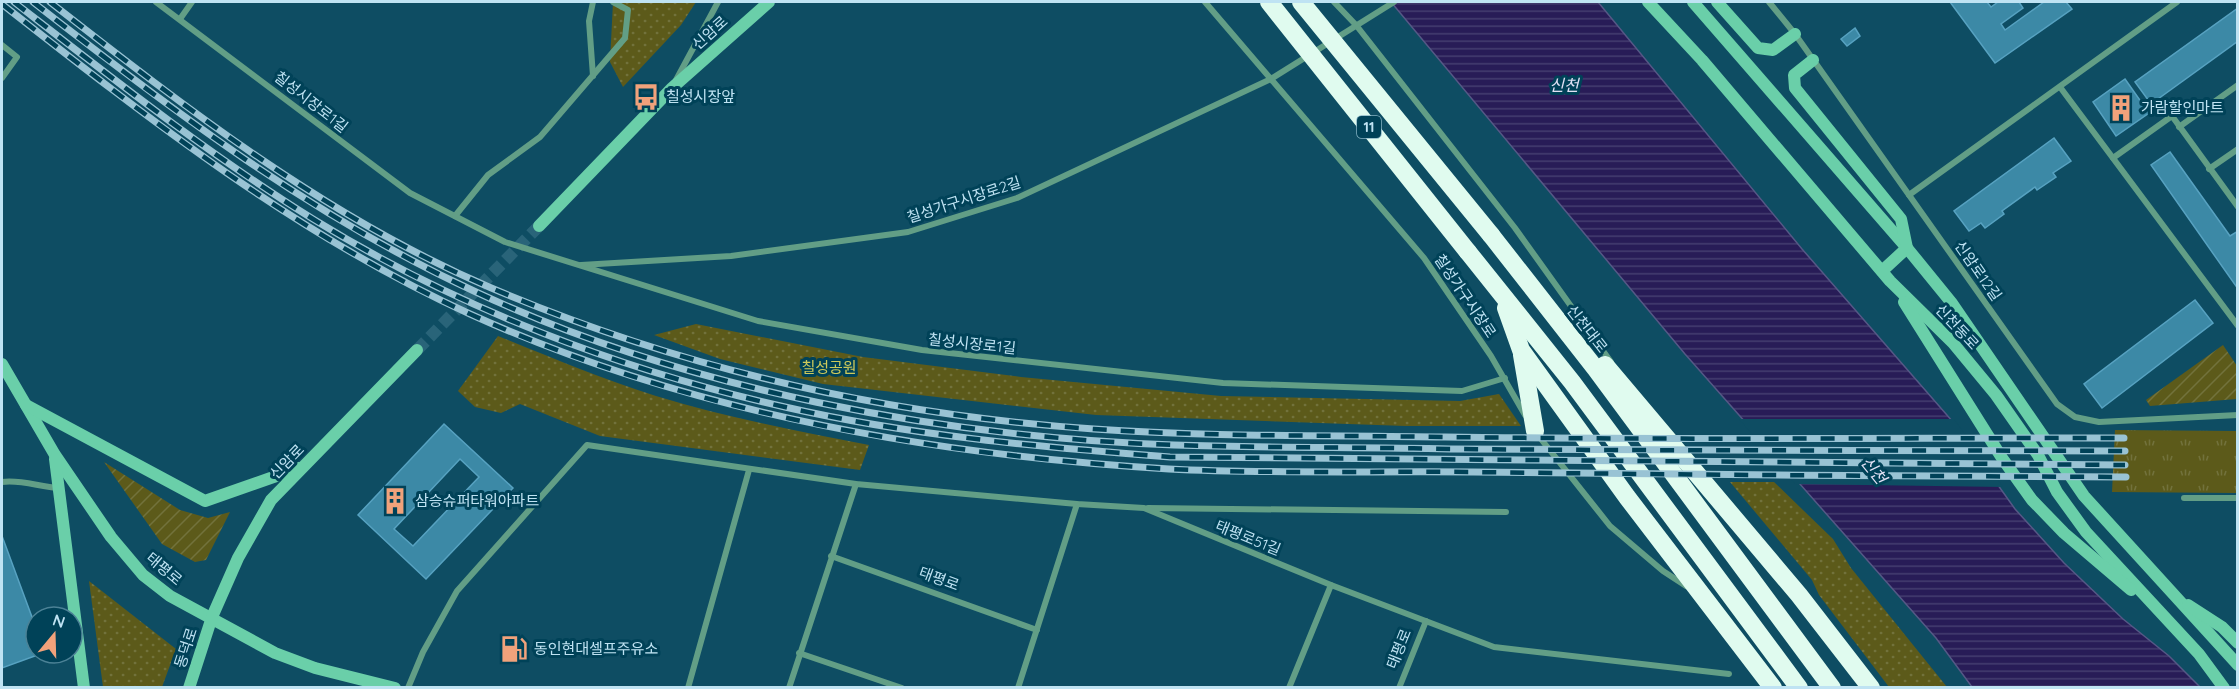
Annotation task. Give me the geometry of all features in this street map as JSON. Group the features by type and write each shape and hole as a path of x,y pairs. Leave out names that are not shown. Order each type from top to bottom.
{"highway":[{"name":"11","path":"1269,2 1500,292"},
{"name":"신천대로","path":"1301,2 1538,294 1832,687"},
{"path":"1500,292 1521,350 1535,431"},
{"path":"1500,292 1579,392 1799,687"},
{"path":"1538,294 1650,416 1799,595 1870,687"},
{"path":"1521,350 1773,687"}],"main road":[{"name":"신암로","path":"539,226 672,88 769,2"},
{"name":"신천동로","path":"1648,2 1710,69 1886,276 1953,343 1989,386 2038,455 2057,492 2086,532 2175,628 2224,687"},
{"name":"신천동로","path":"1693,2 1907,248 1951,302 2084,496 2171,594 2238,664"},
{"path":"1718,2 1758,48 1773,50 1795,34"},
{"path":"1813,60 1794,75 1795,88 1901,219 1907,248 1886,276 1948,369 2002,458 2032,500 2064,533 2175,628"},
{"name":"신암로","path":"212,617 238,558 271,500 417,350"},
{"name":"태평로","path":"2,364 55,454 111,537 143,575 170,596 274,653 315,668 395,687"},
{"path":"26,405 205,501 303,467"},
{"path":"55,454 84,687"},
{"path":"2171,594 2222,627 2238,643"},
{"name":"동덕로","path":"189,687 212,617"}],"street":[{"name":"칠성시장로1길","path":"156,2 410,193 505,242 758,321 922,350 1223,383 1462,391 1505,378"},
{"path":"180,19 192,2"},
{"path":"593,2 589,21 593,76"},
{"path":"455,216 488,175 540,137 625,38 628,10 613,2"},
{"name":"신암로","path":"672,88 718,2"},
{"name":"칠성가구시장로","path":"1205,2 1424,258 1505,378 1535,431 1610,526 1663,571 1705,598"},
{"path":"1334,2 1356,25 1515,228 1650,416"},
{"name":"칠성가구시장로2길","path":"577,266 731,256 908,232 1017,198 1271,79 1394,2"},
{"name":"신암로12길","path":"1769,2 1795,34 2057,404 2075,417 2099,423 2238,415"},
{"path":"1909,195 2177,2"},
{"path":"2,45 17,57 2,78"},
{"path":"2179,127 2238,85"},
{"path":"2060,87 2238,326"},
{"path":"2113,158 2172,116 2238,207"},
{"path":"2209,169 2238,149"},
{"name":"태평로51길","path":"408,687 423,652 457,591 587,446 856,484 1144,508 1331,585 1494,647 1729,674"},
{"path":"688,687 748,470"},
{"path":"2,482 14,480 34,486 59,488"},
{"path":"789,687 856,484"},
{"path":"2184,498 2238,498"},
{"path":"1018,687 1077,504"},
{"path":"1144,508 1506,512"},
{"name":"태평로","path":"831,556 1037,630"},
{"path":"1289,687 1331,585"},
{"name":"태평로","path":"1399,687 1426,621"},
{"path":"799,653 902,687"}],"green space":[{"path":"613,2 696,2 681,25 623,87 610,62"},
{"name":"칠성공원","path":"696,324 863,357 1021,377 1221,396 1460,401 1499,394 1521,426 1405,426 1096,415 823,384 720,359 654,335"},
{"path":"498,336 596,375 682,404 869,445 860,470 600,436 520,404 501,413 475,407 458,391"},
{"path":"2223,345 2237,366 2237,399 2150,406 2146,400"},
{"path":"2115,430 2237,431 2237,493 2112,492"},
{"path":"104,462 180,510 208,518 230,512 206,560 195,562 162,544"},
{"path":"1730,482 1774,482 1833,539 1851,568 1947,687 1889,687 1819,595 1812,580"},
{"path":"89,581 176,649 162,687 103,687"}],"water":[{"name":"신천","path":"1391,2 1598,2 1802,249 1953,422 2015,509 2064,563 2123,619 2169,656 2200,687 1972,687 1936,638 1685,354"}],"pier":[{"path":"1739,419 1954,419 2003,487 1795,484"}],"building":[{"path":"1950,2 1987,2 1991,7 1998,2 2019,2 2023,8 2001,24 2005,30 2044,2 2066,2 2072,9 1995,63"},
{"path":"2238,8 2238,41 2151,104 2135,82"},
{"path":"1855,28 1860,36 1847,46 1841,39"},
{"name":"가람할인마트","path":"2125,79 2149,113 2116,136 2093,102"},
{"path":"2054,138 2071,161 2053,173 2056,177 2037,190 2035,187 2002,211 2004,214 1985,228 1981,223 1969,231 1954,211"},
{"path":"2170,152 2230,236 2238,231 2238,289 2151,165"},
{"path":"2195,300 2213,323 2102,408 2084,384"},
{"name":"삼승슈퍼타워아파트","path":"444,424 513,488 426,579 358,515","holes":["460,459 479,477 413,546 394,529"]},
{"path":"2,536 28,605 24,605 24,660 2,668"}],"tunnel":[{"path":"417,350 539,226"}],"railway":[{"path":"14,2 161,115 274,194 368,251 424,281 482,308 601,355 662,375 785,407 929,433 1170,457 2125,465"},
{"path":"33,2 138,83 246,160 301,196 416,262 476,292 557,326 641,356 728,381 817,402 907,419 997,432 1174,445 1534,450 2125,451"},
{"path":"50,2 154,82 260,159 315,195 430,259 489,287 636,342 786,384 862,400 1016,422 1094,429 1182,433 1615,438 2124,438"},
{"path":"2,4 113,90 227,173 345,249 406,283 470,314 553,349 638,378 724,403 812,423 901,440 990,453 1207,471 2126,477"}],"place":[{"name":"칠성시장앞","path":"646,97"},
{"name":"가람할인마트","path":"2121,108"},
{"name":"삼승슈퍼타워아파트","path":"395,501"},
{"name":"동인현대셀프주유소","path":"514,649"}]}
